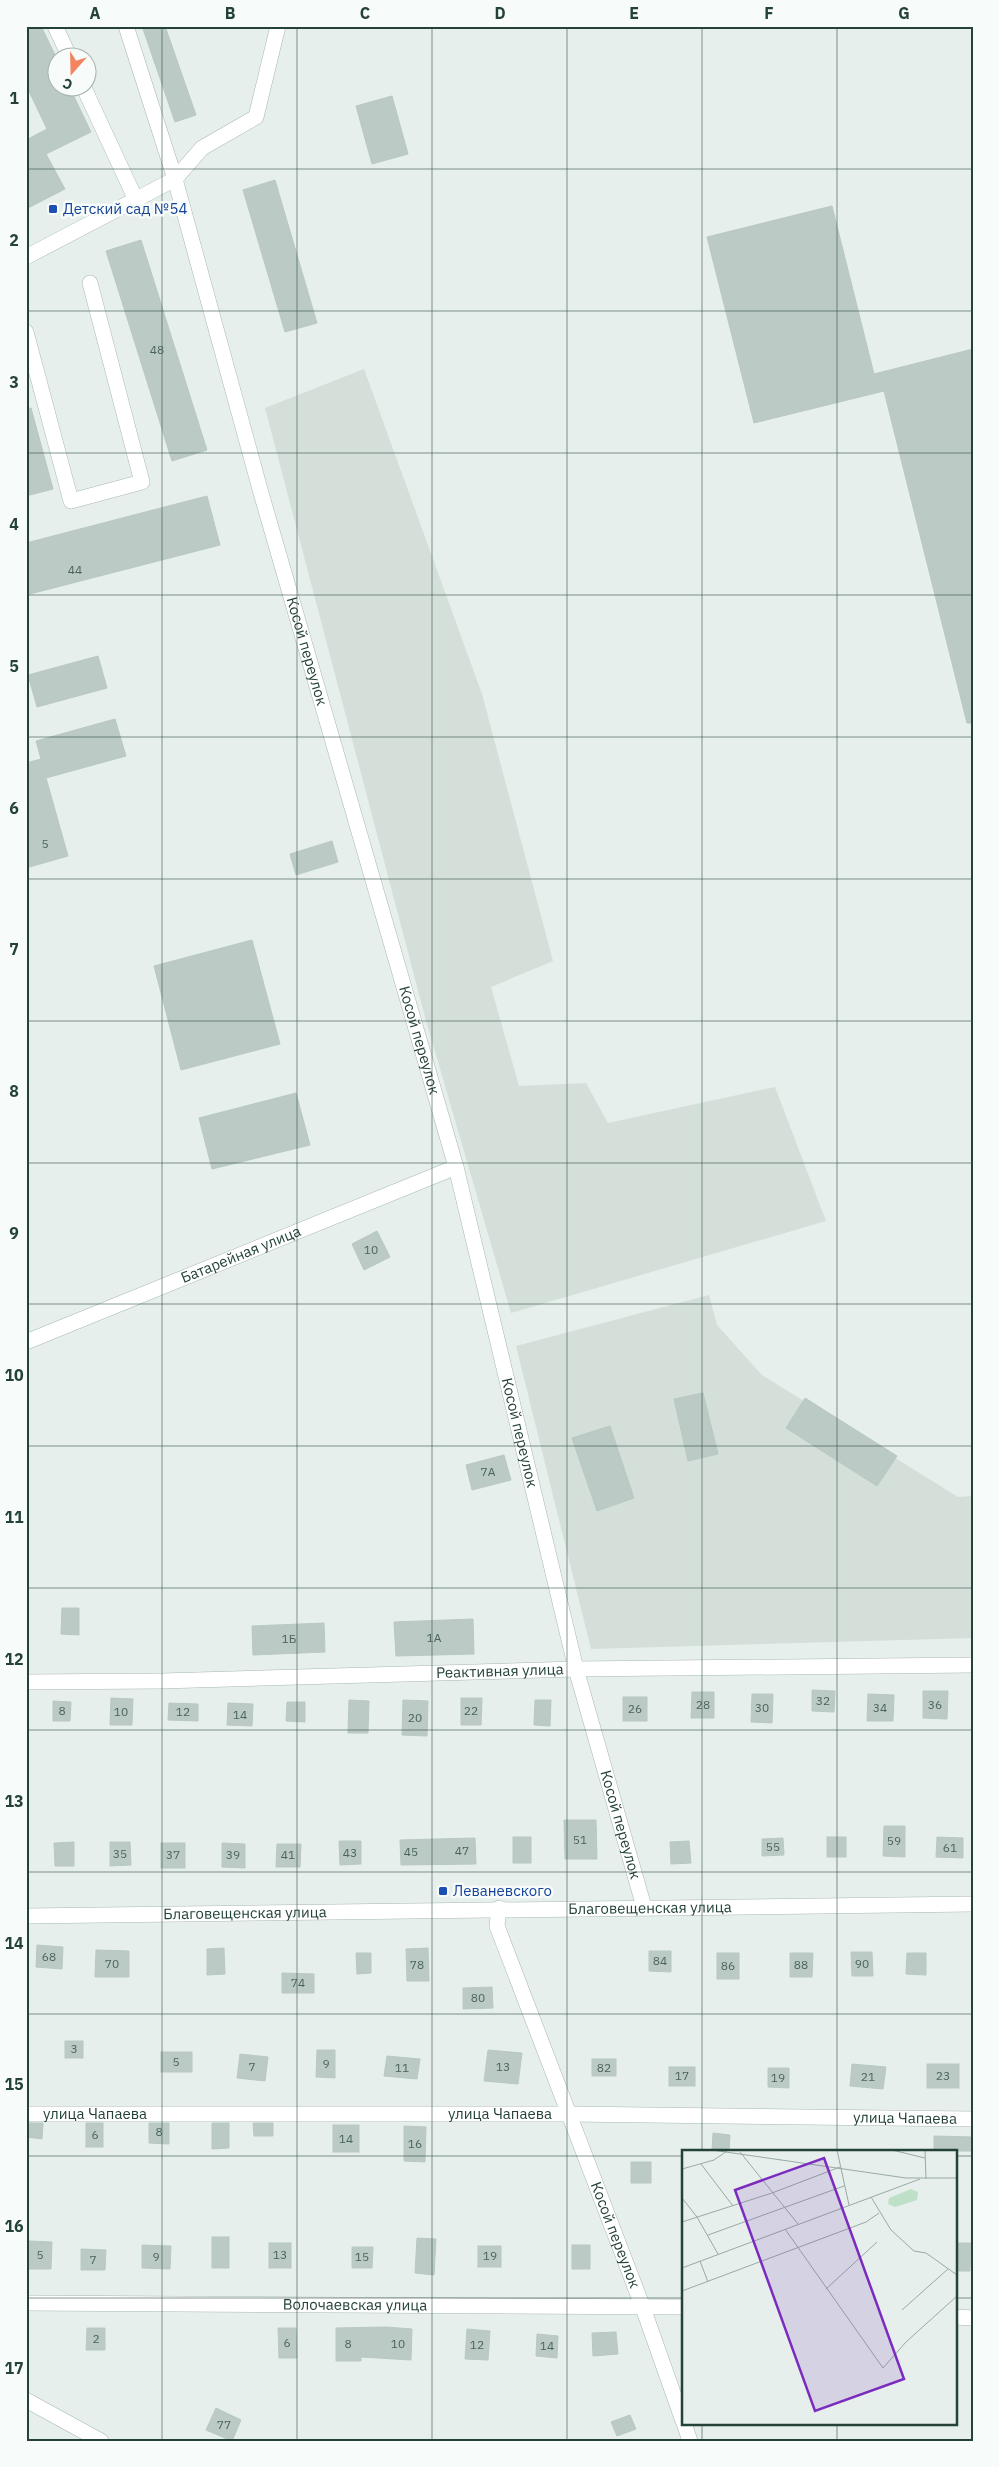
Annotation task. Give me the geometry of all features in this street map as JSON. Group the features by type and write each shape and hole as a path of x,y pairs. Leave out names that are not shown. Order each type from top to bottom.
{"street":[{"path":"55,26 65,48"},
{"name":"Косой переулок","path":"126,26 174,179 261,493 456,1167 576,1669 644,1907"},
{"path":"26,257 174,179 202,148 256,117 278,26"},
{"path":"89,98 136,200"},
{"path":"26,332 71,501 142,482 90,283"},
{"name":"Батарейная улица","path":"26,1342 456,1167"},
{"name":"Реактивная улица","path":"26,1682 162,1681 576,1669 973,1665"},
{"name":"Благовещенская улица","path":"26,1916 499,1908 973,1904"},
{"name":"Косой переулок","path":"499,1908 497,1926 642,2305 682,2419"},
{"name":"улица Чапаева","path":"26,2114 569,2114 973,2120"},
{"name":"Волочаевская улица","path":"26,2303 642,2305 682,2307"},
{"path":"956,2317 973,2318"},
{"path":"26,2400 101,2441"},
{"name":"Косой переулок","path":"684,2424 690,2441"}],"shaded area":[{"path":"364,369 482,694 553,961 491,987 519,1086 586,1083 608,1123 775,1087 826,1221 511,1313 425,1017 265,408"},
{"path":"709,1295 717,1325 762,1375 958,1497 973,1496 973,1638 591,1649 516,1346"}],"building":[{"path":"26,26 41,26 52,48 48,48 48,98 75,98 91,132 46,154 65,189 26,209 26,140 47,129 26,85"},
{"path":"142,26 165,26 196,115 175,122"},
{"path":"392,96 408,154 372,164 356,106"},
{"path":"275,180 317,323 285,332 243,190"},
{"path":"832,206 874,374 973,349 973,723 967,723 884,391 754,423 707,237"},
{"path":"141,240 207,450 172,461 106,251"},
{"path":"31,408 53,489 26,496 26,409"},
{"path":"207,496 220,545 26,595 26,543"},
{"path":"98,656 107,688 37,707 28,675"},
{"path":"115,719 126,756 46,778 68,856 26,868 26,763 41,759 36,741"},
{"path":"332,841 338,862 296,875 290,854"},
{"path":"252,940 280,1044 181,1070 154,966"},
{"path":"296,1093 310,1145 212,1169 199,1118"},
{"path":"377,1231 390,1257 364,1270 352,1244"},
{"path":"703,1393 718,1454 688,1461 674,1399"},
{"path":"805,1398 897,1456 877,1486 786,1428"},
{"path":"610,1426 634,1498 597,1511 572,1438"},
{"path":"504,1455 511,1480 472,1490 466,1465"},
{"path":"62,1608 79,1608 79,1635 61,1634"},
{"path":"473,1619 474,1654 396,1656 394,1622"},
{"path":"324,1623 325,1652 253,1655 252,1626"},
{"path":"812,1690 835,1691 834,1712 812,1711"},
{"path":"923,1691 948,1691 947,1719 923,1718"},
{"path":"692,1692 714,1692 714,1718 691,1718"},
{"path":"752,1694 773,1694 772,1723 751,1722"},
{"path":"868,1694 894,1695 893,1721 867,1721"},
{"path":"623,1697 647,1697 647,1721 623,1721"},
{"path":"111,1698 133,1699 132,1725 110,1725"},
{"path":"461,1698 482,1698 481,1725 461,1725"},
{"path":"349,1700 369,1701 368,1733 348,1733"},
{"path":"403,1700 428,1701 427,1736 402,1735"},
{"path":"535,1700 551,1700 550,1726 534,1725"},
{"path":"53,1701 71,1702 70,1721 53,1721"},
{"path":"287,1702 305,1702 305,1722 286,1721"},
{"path":"169,1703 198,1704 198,1721 168,1720"},
{"path":"228,1703 253,1704 252,1726 227,1725"},
{"path":"564,1820 596,1820 597,1859 565,1859"},
{"path":"884,1826 905,1826 905,1857 883,1856"},
{"path":"513,1837 531,1837 531,1863 513,1863"},
{"path":"827,1837 846,1837 846,1857 827,1857"},
{"path":"937,1837 963,1838 963,1858 936,1857"},
{"path":"475,1838 476,1864 401,1865 400,1840"},
{"path":"783,1838 784,1855 762,1856 762,1839"},
{"path":"339,1841 361,1841 361,1864 340,1865"},
{"path":"689,1841 691,1863 671,1864 670,1842"},
{"path":"74,1842 74,1866 55,1866 54,1843"},
{"path":"110,1842 130,1842 131,1865 110,1866"},
{"path":"161,1843 185,1843 185,1868 161,1868"},
{"path":"222,1843 245,1844 245,1868 222,1867"},
{"path":"277,1844 301,1844 300,1867 276,1867"},
{"path":"37,1945 63,1947 62,1969 36,1967"},
{"path":"224,1948 225,1974 207,1975 207,1949"},
{"path":"428,1948 429,1981 407,1981 406,1949"},
{"path":"96,1950 129,1951 129,1977 95,1977"},
{"path":"649,1951 671,1951 671,1972 649,1971"},
{"path":"851,1952 872,1952 873,1976 852,1976"},
{"path":"356,1953 371,1953 371,1973 357,1974"},
{"path":"717,1953 739,1953 739,1979 717,1979"},
{"path":"790,1953 813,1953 812,1977 790,1977"},
{"path":"907,1953 926,1953 926,1975 906,1974"},
{"path":"282,1973 314,1974 314,1993 282,1993"},
{"path":"492,1987 493,2008 463,2009 463,1988"},
{"path":"65,2041 83,2041 83,2058 65,2058"},
{"path":"317,2050 335,2050 335,2078 316,2077"},
{"path":"488,2050 522,2053 518,2084 484,2081"},
{"path":"161,2052 192,2052 192,2072 161,2072"},
{"path":"240,2054 268,2057 265,2081 237,2078"},
{"path":"387,2056 420,2059 417,2079 384,2076"},
{"path":"592,2059 616,2059 616,2076 592,2076"},
{"path":"852,2064 886,2067 883,2089 850,2086"},
{"path":"927,2064 959,2064 959,2088 927,2088"},
{"path":"669,2067 695,2067 695,2086 669,2086"},
{"path":"768,2068 789,2068 789,2088 768,2087"},
{"path":"26,2123 43,2123 42,2139 26,2137"},
{"path":"86,2123 103,2123 103,2147 86,2147"},
{"path":"149,2123 169,2123 169,2144 149,2143"},
{"path":"212,2123 229,2123 229,2148 212,2149"},
{"path":"253,2123 273,2123 273,2136 254,2136"},
{"path":"333,2125 359,2125 359,2152 333,2152"},
{"path":"404,2126 426,2127 425,2162 404,2161"},
{"path":"713,2133 730,2135 729,2150 712,2150"},
{"path":"934,2136 973,2137 973,2151 934,2150"},
{"path":"631,2162 651,2162 651,2183 631,2183"},
{"path":"212,2237 229,2237 229,2268 212,2268"},
{"path":"417,2238 436,2239 434,2275 415,2273"},
{"path":"29,2241 52,2242 51,2269 28,2269"},
{"path":"269,2243 291,2243 291,2268 269,2268"},
{"path":"956,2243 971,2243 970,2271 956,2271"},
{"path":"142,2245 171,2246 170,2269 142,2268"},
{"path":"572,2245 590,2245 590,2269 572,2269"},
{"path":"478,2246 501,2246 501,2267 478,2267"},
{"path":"352,2247 373,2247 372,2268 352,2268"},
{"path":"81,2249 106,2250 105,2270 81,2270"},
{"path":"386,2327 412,2329 411,2360 361,2357 361,2361 336,2361 336,2328"},
{"path":"87,2328 105,2328 105,2350 86,2350"},
{"path":"278,2328 296,2328 297,2358 279,2358"},
{"path":"467,2329 490,2331 488,2360 465,2359"},
{"path":"616,2332 618,2354 593,2356 592,2333"},
{"path":"537,2334 558,2336 557,2358 536,2356"},
{"path":"216,2408 241,2420 232,2441 206,2430"},
{"path":"630,2415 636,2429 617,2436 611,2422"}],"place":[{"name":"Детский сад №54","path":"53,209"},
{"name":"Леваневского","path":"443,1891"}]}
